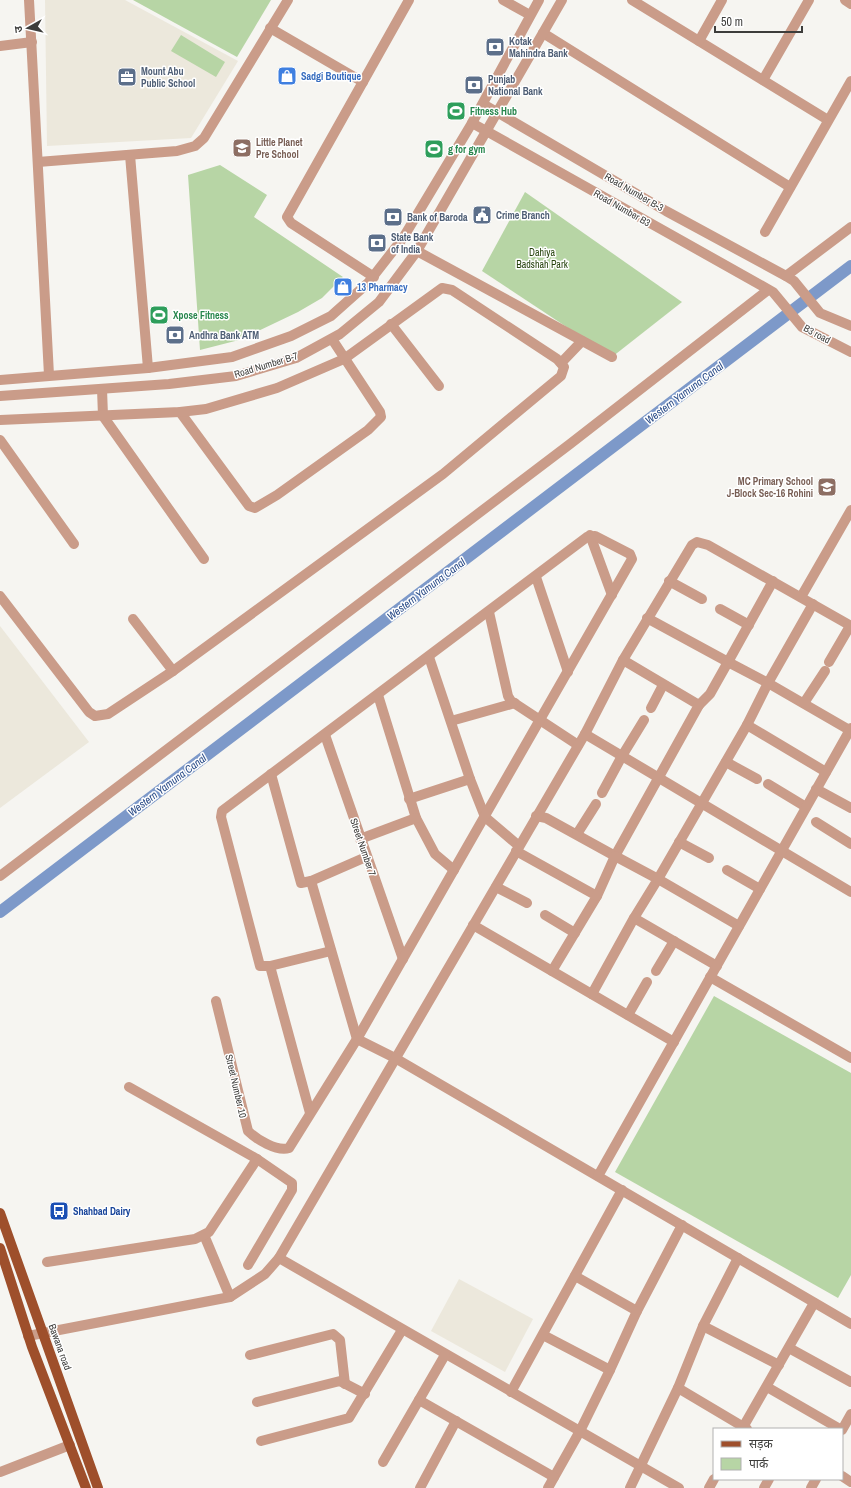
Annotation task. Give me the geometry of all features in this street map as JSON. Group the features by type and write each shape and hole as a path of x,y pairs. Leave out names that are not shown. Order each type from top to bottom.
{"main road":[{"name":"Bawana road","path":"0,1213 98,1488"},
{"path":"0,1248 28,1336 86,1488"}],"street":[{"path":"29,0 50,375"},
{"path":"38,162 177,151 195,146 204,138 288,0"},
{"path":"374,277 291,223 287,217 409,0"},
{"path":"503,0 530,15"},
{"name":"Road Number B-7","path":"0,380 148,368 232,357 291,336 331,316 374,277 403,238 483,104 539,0"},
{"name":"Road Number B-7","path":"0,396 169,384 236,376 296,358 340,334 379,302 417,251 562,0"},
{"path":"632,0 828,120"},
{"path":"699,41 722,0"},
{"path":"763,80 809,0"},
{"path":"845,0 851,4"},
{"path":"270,28 363,82"},
{"path":"543,33 790,187"},
{"path":"0,46 32,42"},
{"path":"765,232 851,81"},
{"name":"Road Number B-3","path":"483,104 666,211 790,279"},
{"name":"Road Number B3","path":"472,123 771,291"},
{"path":"130,155 148,368"},
{"path":"790,279 851,227"},
{"path":"417,251 612,357"},
{"name":"B3 road","path":"790,279 820,313 851,326"},
{"path":"0,420 180,412 206,409 277,388 344,359 437,290 447,288 561,363 564,367 561,376 443,474 173,671 108,714 95,716 90,712 0,596"},
{"path":"0,876 771,291"},
{"name":"B3 road","path":"771,291 802,327 851,352"},
{"path":"391,324 439,386"},
{"path":"180,412 250,506 255,508 277,496 380,419 380,412 332,339"},
{"path":"561,363 582,341"},
{"path":"102,389 103,416 204,558"},
{"path":"0,440 74,544"},
{"path":"801,597 850,515"},
{"path":"331,951 261,967 220,813 590,535"},
{"path":"590,535 612,595"},
{"path":"310,1113 358,1039 612,595 632,557 595,536 590,535"},
{"path":"28,1336 230,1297 265,1274 278,1258 496,887 585,734 623,660 647,618 688,550 697,542 708,545 851,626 804,703"},
{"path":"536,577 568,672"},
{"path":"669,581 702,599"},
{"path":"552,971 597,896 616,856 699,705 710,694 773,581"},
{"path":"592,994 634,918 747,725 768,683 813,604"},
{"path":"720,609 749,625"},
{"path":"489,612 508,696 515,704 578,745"},
{"path":"598,1176 816,788 851,730 768,683 647,618"},
{"path":"133,619 173,671"},
{"path":"429,657 470,779 485,817 518,849 597,896"},
{"path":"623,660 699,705"},
{"path":"651,708 664,685"},
{"path":"378,695 409,800 416,818 435,854 454,870"},
{"path":"451,720 515,704"},
{"path":"602,793 644,720"},
{"path":"747,725 826,772"},
{"path":"585,734 702,803 781,852 851,892"},
{"name":"Street Number 7","path":"324,735 403,959"},
{"path":"726,762 757,779"},
{"path":"271,774 300,880 304,883 311,881 366,857"},
{"path":"409,800 470,779"},
{"path":"768,784 806,807"},
{"path":"816,788 851,808"},
{"path":"577,834 596,804"},
{"path":"536,816 546,818 577,834 739,926"},
{"path":"360,839 416,818"},
{"path":"816,822 851,844"},
{"path":"679,842 709,858"},
{"path":"727,870 760,889"},
{"path":"311,881 358,1039 395,1058 851,1324"},
{"path":"496,887 526,903"},
{"path":"545,915 575,933"},
{"path":"634,918 717,966"},
{"path":"473,925 674,1042"},
{"path":"656,971 674,941"},
{"path":"270,966 310,1113"},
{"path":"710,977 851,1058"},
{"path":"628,1015 647,982"},
{"name":"Street Number 10","path":"216,1001 248,1131 253,1136 284,1150 292,1144 310,1113"},
{"path":"129,1087 257,1159 292,1183 293,1188 248,1265"},
{"path":"47,1262 195,1239 204,1236 209,1232 257,1159"},
{"path":"511,1392 622,1190"},
{"path":"548,1488 580,1431 638,1311 682,1225"},
{"path":"204,1236 230,1297"},
{"path":"278,1258 679,1488"},
{"path":"630,1488 642,1467 678,1388 703,1326 738,1258"},
{"path":"575,1276 638,1311"},
{"path":"678,1388 744,1428 814,1303"},
{"path":"703,1326 779,1365"},
{"path":"261,1441 350,1418 402,1330"},
{"path":"250,1355 333,1334 340,1340 345,1384"},
{"path":"543,1335 610,1370"},
{"path":"789,1348 851,1382"},
{"path":"383,1462 445,1355"},
{"path":"257,1402 335,1382 345,1384 365,1394"},
{"path":"767,1387 838,1428"},
{"path":"419,1400 554,1476"},
{"path":"842,1428 851,1414"},
{"path":"420,1488 456,1421"},
{"path":"0,1472 70,1445"}],"shaded area":[{"path":"45,0 125,0 238,61 191,138 47,146"},
{"path":"0,626 89,742 0,808"},
{"path":"459,1279 533,1319 505,1372 431,1331"}],"green space":[{"path":"133,0 271,0 237,57"},
{"path":"181,35 225,62 216,77 171,51"},
{"path":"220,165 267,195 254,217 343,277 322,298 298,312 239,340 200,350 188,175"},
{"name":"Dahiya Badshah Park","path":"525,192 682,302 612,357 482,271"},
{"path":"714,996 851,1073 851,1275 838,1298 615,1172"}],"waterway":[{"name":"Western Yamuna Canal","path":"0,912 851,266"}],"place":[{"name":"Kotak Mahindra Bank","path":"495,47"},
{"name":"Sadgi Boutique","path":"287,76"},
{"name":"Mount Abu Public School","path":"127,77"},
{"name":"Punjab National Bank","path":"474,85"},
{"name":"Fitness Hub","path":"456,111"},
{"name":"Little Planet Pre School","path":"242,148"},
{"name":"g for gym","path":"434,149"},
{"name":"Crime Branch","path":"482,215"},
{"name":"Bank of Baroda","path":"393,217"},
{"name":"State Bank of India","path":"377,243"},
{"name":"13 Pharmacy","path":"343,287"},
{"name":"Xpose Fitness","path":"159,315"},
{"name":"Andhra Bank ATM","path":"175,335"},
{"name":"MC Primary School J-Block Sec-16 Rohini","path":"827,487"},
{"name":"Shahbad Dairy","path":"59,1211"}]}
